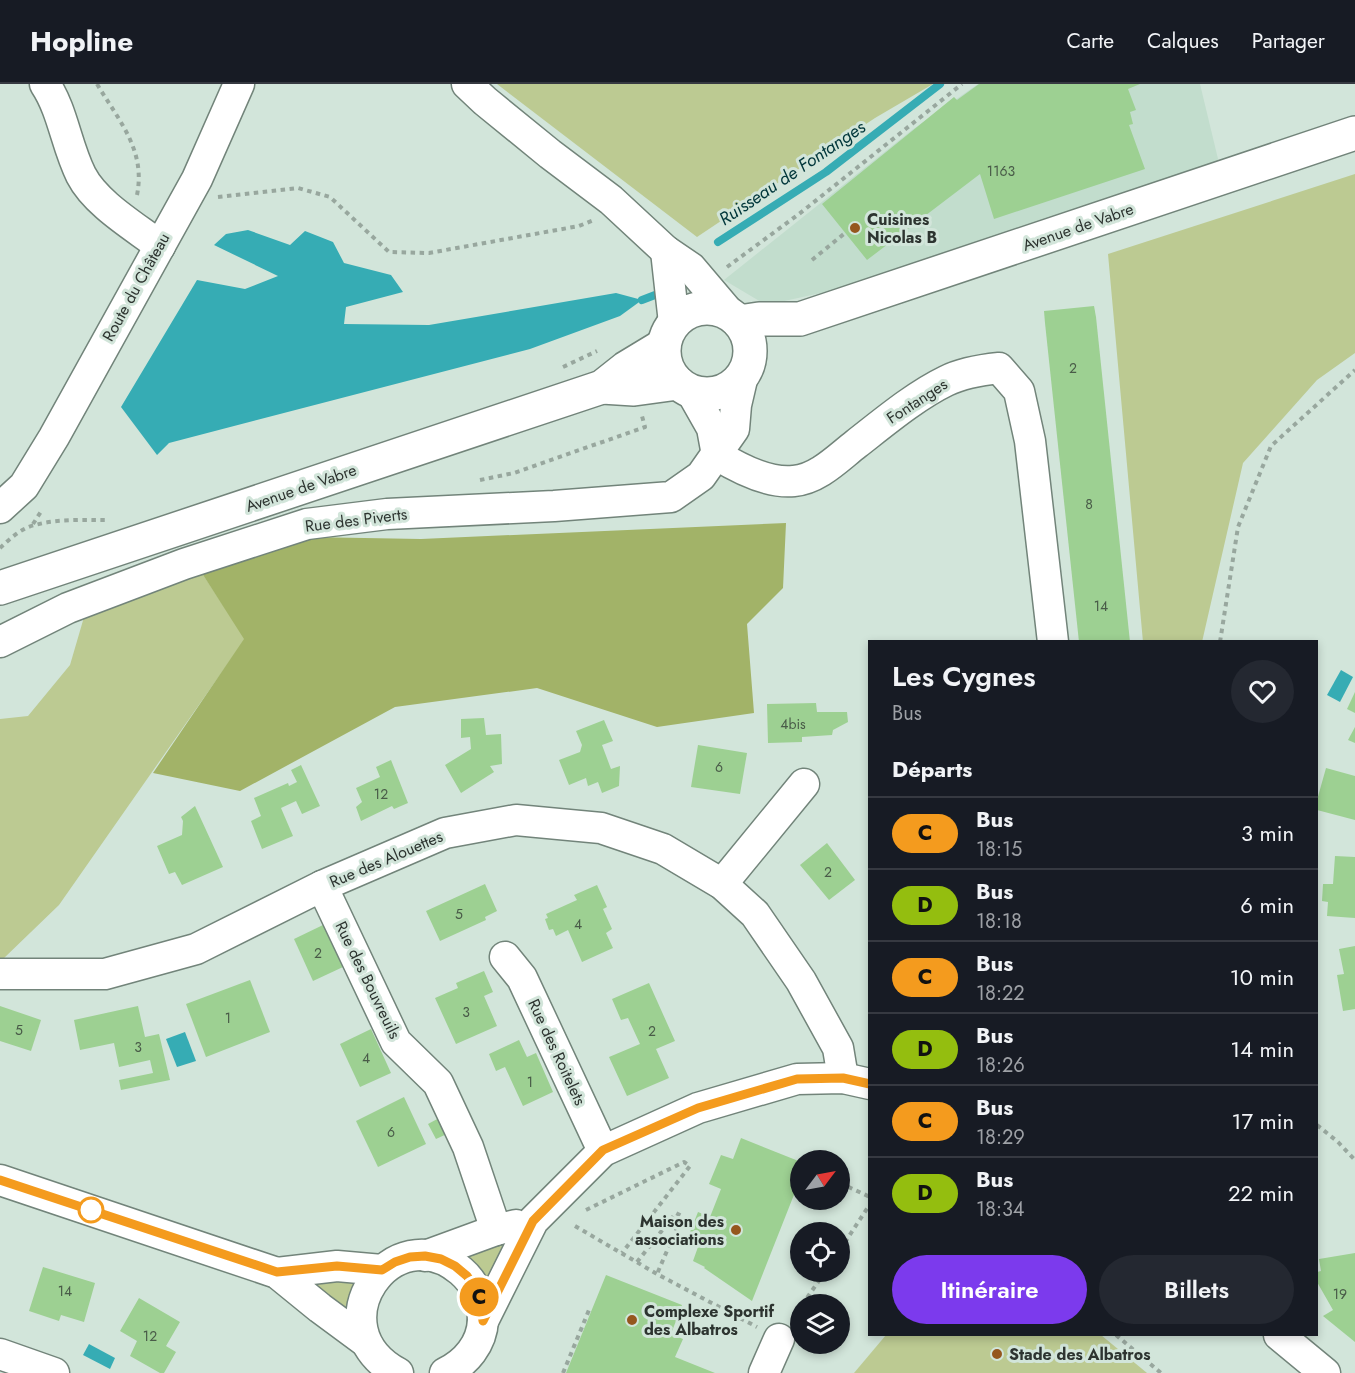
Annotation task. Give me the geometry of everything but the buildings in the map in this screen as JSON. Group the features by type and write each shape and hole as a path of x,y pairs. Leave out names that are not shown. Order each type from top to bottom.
{"main road":[{"name":"Avenue de Vabre","path":"735,318 800,319 1355,133"},
{"path":"707,308 719,309 735,318 746,333 750,347 746,368 733,386 720,392 705,394 685,387 669,372 664,358 669,334 683,315 694,309 707,308"},
{"name":"Avenue de Vabre","path":"746,368 800,319"},
{"name":"Avenue de Vabre","path":"621,381 669,334"},
{"name":"Avenue de Vabre","path":"0,588 621,381 685,387"}],"street":[{"path":"45,84 53,96 81,176 103,203 159,246"},
{"name":"Route du Château","path":"0,508 24,486 54,437 197,179 239,84"},
{"path":"467,84 484,101 610,200 666,251 691,268 735,318"},
{"path":"666,251 669,334"},
{"name":"Rue des Piverts","path":"0,642 68,608 184,564 307,524 387,514 554,506 671,497 701,476 734,429 736,405 746,368"},
{"name":"Fontanges","path":"717,455 733,465 775,480 795,481 822,471 895,413 945,381 975,371 999,368 1019,391 1030,441 1053,640"},
{"path":"685,387 711,428 717,455"},
{"path":"722,884 804,784"},
{"name":"Rue des Alouettes","path":"0,974 105,974 196,949 322,886 445,834 516,820 601,828 663,849 722,884 754,914 801,981 856,1081"},
{"name":"Rue des Bouvreuils","path":"322,886 396,1042 438,1083 468,1147 496,1230"},
{"name":"Rue des Roitelets","path":"505,957 522,978 603,1150"},
{"path":"458,1369 474,1348 483,1321 533,1221 603,1150 698,1108 797,1079 856,1081"},
{"path":"0,1180 277,1272 366,1342"},
{"path":"425,1256 496,1230 533,1221"},
{"path":"392,1371 375,1356 366,1342 361,1311 364,1296 371,1282 382,1270 395,1262 410,1257 425,1256 441,1259 455,1266 467,1276 476,1290 483,1321"},
{"path":"277,1272 337,1266 382,1270"},
{"path":"1280,1336 1325,1373"},
{"path":"764,1373 779,1339"},
{"path":"0,1354 45,1371"}],"path":[{"path":"97,84 136,151 140,179 131,224"},
{"path":"691,268 706,259 728,267 962,84"},
{"path":"219,198 298,188 330,197 389,252 429,253 593,222"},
{"path":"812,260 845,233"},
{"path":"469,482 514,473 645,427 621,381 616,342 556,370"},
{"path":"1220,640 1238,527 1271,446 1355,370"},
{"path":"0,548 15,535 33,525 74,520 108,520"},
{"path":"1318,1126 1355,1160"},
{"path":"577,1215 684,1162 690,1166 622,1253"},
{"path":"850,1188 868,1196"},
{"path":"850,1235 868,1207"},
{"path":"637,1262 676,1213 682,1216 657,1274"},
{"path":"575,1226 657,1274 779,1339"},
{"path":"563,1373 589,1310"},
{"path":"1117,1336 1161,1373"}],"shaded area":[{"path":"978,84 1200,84 1219,163 830,291 766,305 724,280 912,130"}],"green space":[{"path":"497,84 933,84 875,118 697,237"},
{"path":"1355,174 1355,353 1317,380 1243,463 1202,640 1143,640 1108,254"},
{"path":"786,523 783,588 747,624 754,713 657,727 537,688 395,707 240,791 153,773 244,639 198,567 307,537 421,539"},
{"path":"198,567 245,639 59,905 3,959 0,958 0,719 28,716 70,665 89,600"},
{"path":"517,1230 486,1287 460,1257"},
{"path":"299,1276 360,1278 351,1315"},
{"name":"Stade des Albatros","path":"885,1336 1102,1336 1147,1373 854,1373"}],"water":[{"path":"248,230 290,245 305,231 333,242 344,263 391,275 403,292 346,307 344,324 429,325 616,293 642,300 620,316 530,349 169,443 157,455 121,407 197,280 245,289 278,276 214,245 226,234"},
{"path":"1341,670 1353,677 1340,702 1327,695"},
{"path":"185,1032 196,1061 177,1067 166,1039"},
{"path":"89,1344 115,1358 110,1369 83,1355"}],"waterway":[{"name":"Ruisseau de Fontanges","path":"718,242 826,172 940,84"},
{"name":"Ruisseau de Fontanges","path":"642,300 655,295"}],"bus line":[{"name":"C","path":"0,1180 277,1272 337,1266 382,1270 410,1257 425,1256 441,1259 455,1266 467,1276 476,1290 483,1321 533,1221 603,1150 698,1108 797,1079 843,1078 868,1084"}],"place":[{"name":"Cuisines Nicolas B","path":"855,228"},
{"name":"Maison des associations","path":"736,1230"},
{"name":"Complexe Sportif des Albatros","path":"632,1320"},
{"name":"Stade des Albatros","path":"997,1354"}]}
